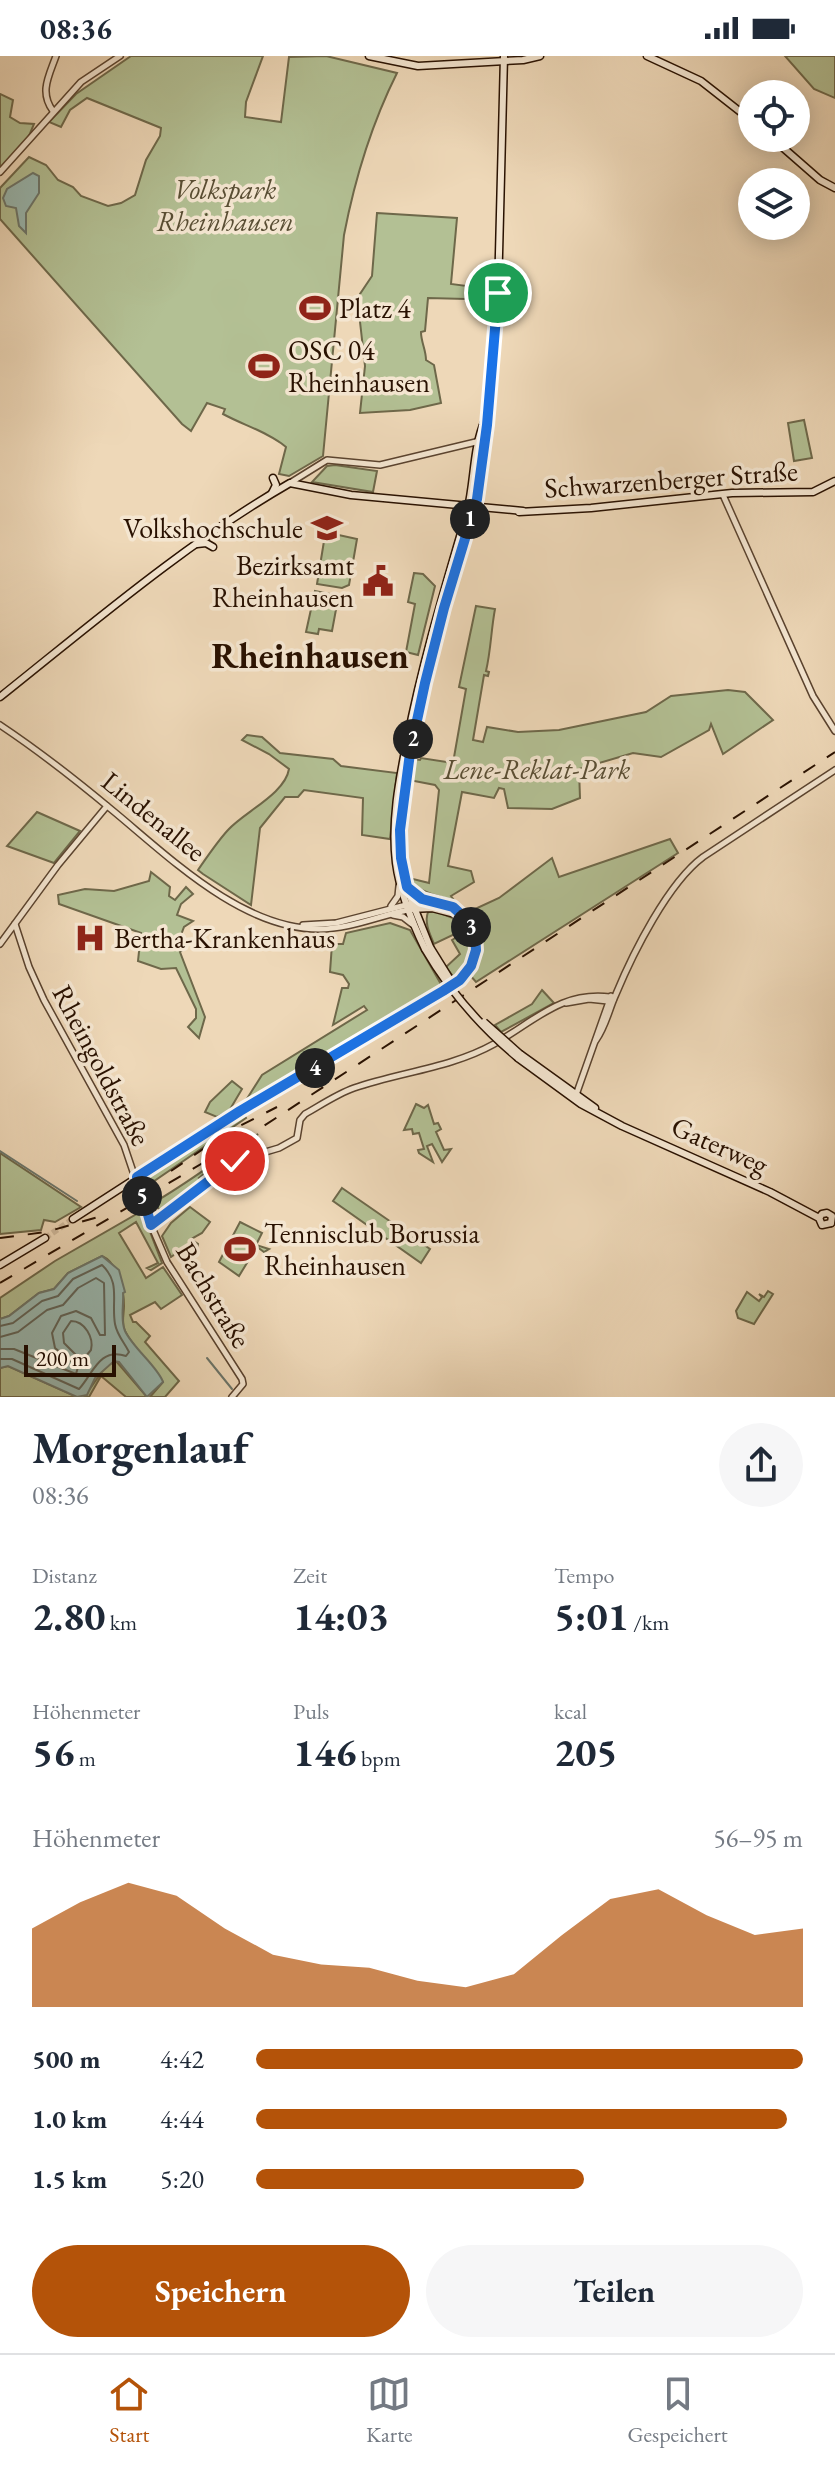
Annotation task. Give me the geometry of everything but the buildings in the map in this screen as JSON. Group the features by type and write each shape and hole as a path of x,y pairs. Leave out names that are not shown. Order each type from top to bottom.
{"main road":[{"path":"369,56 418,66 540,56"},
{"path":"647,56 701,81 738,110"},
{"path":"410,907 399,836 405,784 425,683 475,508 487,417 498,285 504,58"},
{"path":"788,152 834,187"},
{"path":"410,907 399,881 394,834 404,754 433,624 475,508 476,457 482,440"},
{"path":"272,493 276,485 273,478"},
{"name":"Schwarzenberger Straße","path":"290,483 351,495 523,511 821,490 835,481"},
{"path":"0,697 193,544 290,483"},
{"path":"193,544 206,543 213,547"},
{"path":"407,887 431,905"},
{"path":"417,925 423,912 431,905"},
{"path":"73,1219 240,1111 460,980 471,966 476,950 473,930 453,907 410,907"},
{"name":"Gaterweg","path":"410,907 428,948 447,976 475,1012 519,1056 622,1126 757,1186 819,1218 827,1213 832,1216 833,1224"},
{"path":"0,1265 45,1238"}],"street":[{"path":"55,109 46,94 45,84 56,56"},
{"path":"0,172 81,82 120,56"},
{"path":"290,483 331,460 380,465 482,440"},
{"path":"464,446 476,457"},
{"path":"723,495 813,696 835,731"},
{"name":"Lindenallee","path":"0,725 172,860 225,897 261,916 311,929 331,929 410,907"},
{"path":"596,1040 602,1016 650,927 685,871 835,770"},
{"path":"0,944 58,865 107,806"},
{"path":"399,881 398,896 388,912 417,925"},
{"name":"Rheingoldstraße","path":"15,924 44,1000 124,1145 151,1225"},
{"path":"151,1225 235,1161 279,1148 298,1137 300,1120 305,1114 351,1089 429,1069 482,1049 580,996 611,1000"},
{"path":"559,1005 589,999 611,1000"},
{"path":"589,999 599,1006 602,1016"},
{"path":"573,1095 611,1000"},
{"name":"Bachstraße","path":"151,1225 167,1262 243,1384 232,1397"}],"green space":[{"name":"Volkspark Rheinhausen","path":"131,56 263,56 246,102 245,117 281,122 289,57 326,56 397,73 365,152 344,235 323,456 289,476 279,474 286,447 223,414 225,409 207,403 191,431 182,424 0,219 0,188 29,157 46,165 58,180 73,187 81,196 108,206 135,195 146,160 160,136 161,128 87,98 70,110 61,127 49,122 76,94"},
{"path":"785,56 835,56 835,98 814,89 810,80 806,80"},
{"path":"0,94 13,100 10,117 20,123 34,124 29,136 0,170"},
{"path":"377,213 457,218 451,284 467,286 466,299 428,298 425,331 421,332 421,336 426,360 434,365 441,403 410,410 360,413 365,366 358,304 360,294 372,276"},
{"path":"804,420 812,458 794,461 788,423"},
{"path":"327,466 377,471 373,492 312,482"},
{"path":"325,535 357,539 349,585 342,588 317,584"},
{"path":"414,573 423,574 435,586 418,655 406,652 415,604 408,602"},
{"path":"315,591 350,598 348,605 337,604 332,631 319,629 318,634 306,632"},
{"name":"Lene-Reklat-Park","path":"476,606 495,609 486,671 489,672 488,676 484,675 473,740 483,742 487,727 518,732 559,730 646,712 671,696 728,690 745,692 773,720 723,754 711,724 709,730 661,757 633,753 579,769 580,798 552,809 508,808 504,789 499,788 494,798 462,792 448,866 471,871 474,882 451,896 456,903 430,894 418,888 409,878 429,883 439,790 435,785 409,780 413,759 453,763 466,689 459,687"},
{"path":"247,735 262,737 280,753 333,759 341,766 397,773 390,839 362,835 363,798 304,790 298,797 285,797 260,828 251,905 203,874 198,870 220,839 280,787 289,769 242,740"},
{"path":"37,812 80,831 54,863 7,846"},
{"path":"670,839 678,853 476,982 469,974 479,954 483,928 473,915 475,909 499,898 552,858 559,877"},
{"path":"151,872 170,887 169,896 175,900 186,887 193,894 181,904 177,915 193,921 184,927 181,935 186,947 180,952 205,1017 199,1038 188,1027 196,1018 196,1009 176,968 161,969 138,961 141,933 59,904 58,895 85,889 114,891 149,881"},
{"path":"435,911 463,922 457,933 434,944 427,920 428,912"},
{"path":"390,923 410,930 442,986 243,1105 262,1075 367,1010 364,1006 333,1025 342,988 348,988 349,984 343,975 330,972 332,944 343,944 346,933"},
{"path":"465,925 472,939 471,954 455,979 446,967 460,954 452,940 460,935"},
{"path":"542,990 554,1003 501,1032 495,1025 532,1004"},
{"path":"232,1081 242,1089 229,1111 217,1117 205,1112 210,1102"},
{"path":"416,1104 424,1108 428,1105 434,1124 438,1123 441,1129 436,1132 444,1150 451,1149 442,1162 432,1144 427,1146 433,1162 419,1153 418,1150 424,1149 419,1133 413,1134 412,1129 404,1130"},
{"path":"243,1113 246,1118 144,1188 143,1182 150,1173"},
{"path":"258,1134 248,1143 249,1150 245,1145 217,1163 199,1178 204,1182 163,1213 153,1203 180,1186"},
{"path":"0,1153 81,1207 55,1222 44,1220 41,1230 0,1234"},
{"path":"342,1188 430,1249 421,1263 333,1201"},
{"path":"190,1207 210,1222 202,1233 191,1239 198,1244 197,1250 185,1263 178,1252 171,1257 162,1236 171,1223"},
{"path":"142,1211 162,1263 151,1270 147,1268 158,1263 136,1222 119,1233 146,1278 163,1267 182,1295 161,1309 155,1302 130,1315 133,1322 150,1336 145,1342 179,1381 165,1397 150,1397 163,1382 125,1331 124,1300 119,1278 112,1265 102,1256 68,1273 54,1289 39,1293 9,1316 0,1319 0,1298 55,1261"},
{"name":"Tennisclub Borussia Rheinhausen","path":"240,1222 262,1233 256,1245 269,1249 264,1252 256,1246 248,1255 250,1258 239,1276 219,1262"},
{"path":"768,1291 773,1294 754,1324 738,1318 736,1311 747,1292 759,1301 762,1297 759,1294 764,1297"},
{"path":"116,1361 147,1397 126,1397 101,1376 89,1397 84,1397 106,1366"},
{"path":"8,1366 77,1397 0,1397 0,1368"}],"water":[{"path":"33,173 39,176 39,193 26,213 26,233 19,226 16,208 6,206 3,198 7,189"},
{"path":"102,1256 119,1270 125,1292 122,1317 125,1331 163,1382 147,1397 119,1362 114,1361 95,1378 87,1395 77,1397 8,1366 0,1368 0,1319 9,1316 39,1293 54,1289 68,1273"}],"waterway":[{"path":"0,1151 77,1201"},
{"path":"207,1358 232,1389"}],"tunnel":[{"path":"45,1238 73,1219"}],"railway":[{"path":"0,1283 250,1135 835,752"},
{"path":"171,1171 228,1132 277,1107"},
{"path":"0,1238 46,1232 98,1217"}],"place":[{"name":"Platz 4","path":"315,308"},
{"name":"OSC 04 Rheinhausen","path":"264,366"},
{"name":"Volkshochschule","path":"327,528"},
{"name":"Bezirksamt Rheinhausen","path":"378,581"},
{"name":"Bertha-Krankenhaus","path":"90,938"},
{"name":"Tennisclub Borussia Rheinhausen","path":"240,1249"}],"district":[{"name":"Rheinhausen","path":"310,655"}],"route":[{"path":"235,1161 151,1225 137,1177 240,1111 443,991 460,980 474,959 475,935 459,911 443,903 415,896 407,887 401,858 400,830 410,753 425,683 462,543 477,499 487,425 498,293"}]}
